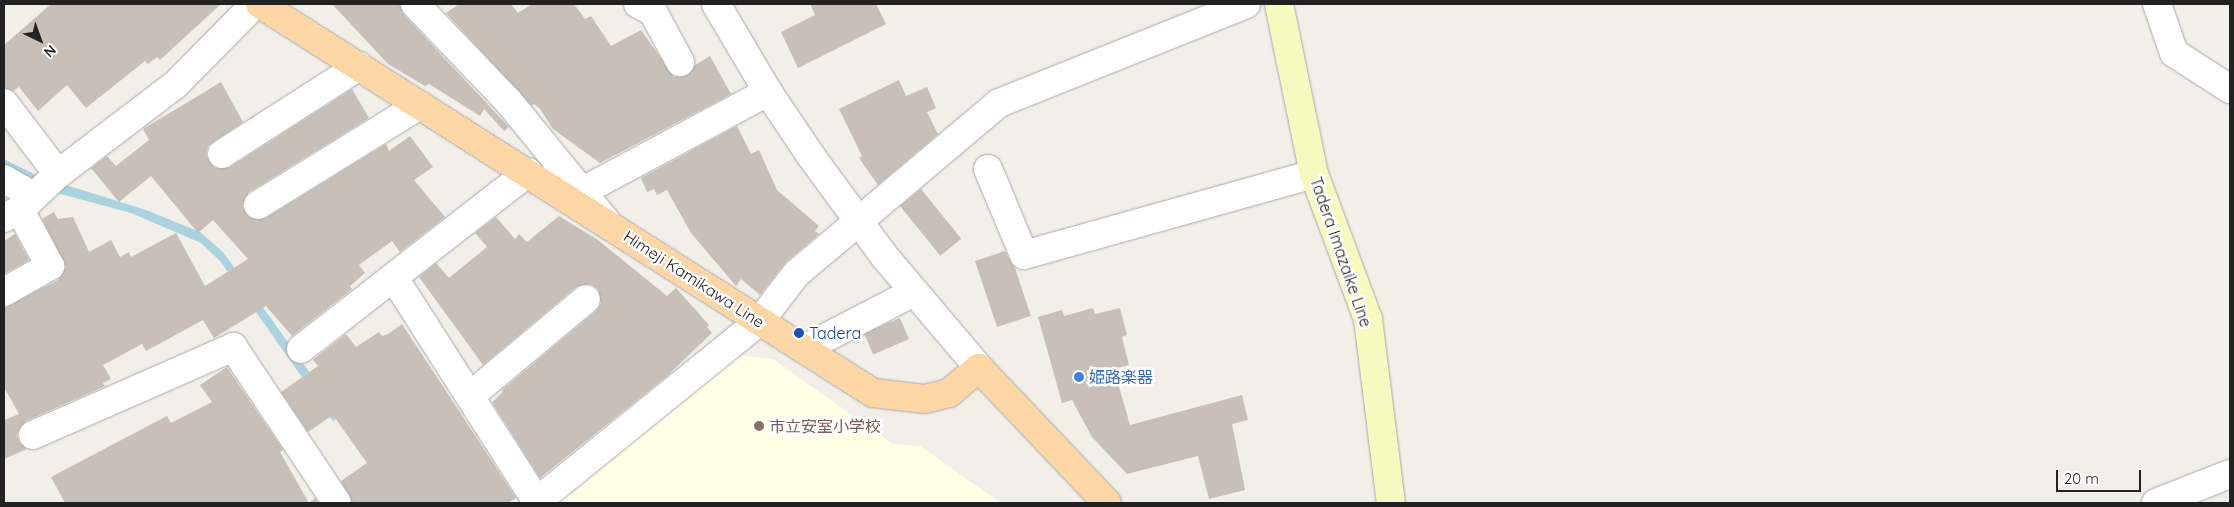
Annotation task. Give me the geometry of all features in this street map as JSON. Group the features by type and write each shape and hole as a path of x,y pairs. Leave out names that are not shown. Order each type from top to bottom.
{"main road":[{"name":"Himeji Kamikawa Line","path":"260,4 528,172 873,393 925,399 949,393 979,368"},
{"name":"Tadera Imazaike Line","path":"1279,4 1314,174 1368,319 1391,503"},
{"path":"979,368 1107,503"}],"street":[{"path":"19,208 58,174 175,85 255,4"},
{"path":"415,4 509,102 608,224"},
{"path":"716,4 768,92 858,222 914,292 979,368"},
{"path":"394,278 536,503 760,321 796,274 999,103 1246,4"},
{"path":"2157,4 2174,53 2230,89"},
{"path":"652,7 680,62"},
{"path":"222,154 359,66"},
{"path":"583,191 768,92"},
{"path":"4,103 58,174"},
{"path":"258,205 420,105"},
{"path":"988,169 1024,255 1314,174"},
{"path":"301,349 528,172"},
{"path":"4,179 50,266 4,292"},
{"path":"804,349 914,292"},
{"path":"470,396 586,299"},
{"path":"33,435 233,347 337,503"},
{"path":"2156,503 2230,474"}],"shaded area":[{"name":"市立安室小学校","path":"736,355 773,359 893,444 920,446 1001,503 556,503"}],"water":[{"path":"66,185 146,210 200,232 223,252 341,416 333,421 220,261 201,243 131,213 57,193"}],"building":[{"path":"51,4 221,4 160,60 157,57 148,64 145,61 86,108 67,85 38,111 19,87 13,91 4,88 4,45"},
{"path":"332,4 400,4 404,15 509,127 504,131 484,109 480,116 429,84 425,86 388,64"},
{"path":"459,4 511,4 518,13 532,4 574,4 585,19 591,16 611,46 641,30 674,77 688,75 695,65 710,56 731,94 600,163 553,129 540,109 534,104 532,106 446,13"},
{"path":"810,4 876,4 886,24 798,68 781,32 815,15"},
{"path":"899,80 906,96 927,87 936,108 927,112 938,134 878,185 859,158 862,156 839,109"},
{"path":"221,82 243,122 208,146 206,155 215,168 230,167 352,89 369,118 249,192 242,206 250,218 266,218 386,144 389,151 410,136 433,167 414,180 445,217 400,252 392,241 359,265 365,273 350,286 352,289 292,336 266,306 214,338 203,320 146,351 142,344 103,365 111,379 103,383 105,386 26,421 17,434 19,442 27,449 4,459 4,420 19,414 4,387 4,308 58,280 66,267 42,219 54,212 58,219 73,217 89,252 111,240 120,257 129,252 131,257 176,233 205,286 248,259 213,220 198,233 151,176 119,202 91,168 107,156 116,166 149,140 143,129"},
{"path":"737,126 751,154 759,150 777,190 819,226 815,231 819,234 786,262 760,295 741,279 736,286 691,233 667,190 657,195 654,189 647,192 641,178"},
{"path":"921,189 961,239 940,256 900,206"},
{"path":"559,216 598,240 667,296 676,288 709,325 707,327 712,333 667,376 540,478 492,402 503,392 502,390 596,311 601,304 598,289 591,284 576,287 483,365 419,277 436,263 449,278 487,247 475,233 496,217 515,239 519,234 527,242"},
{"path":"15,234 29,260 4,274 4,241"},
{"path":"1005,251 1015,268 1031,316 997,327 975,261"},
{"path":"1093,308 1095,314 1120,308 1127,335 1122,337 1129,365 1114,369 1130,425 1242,395 1248,420 1232,424 1245,490 1209,499 1198,456 1127,474 1092,437 1072,400 1062,403 1038,317 1062,310 1064,316"},
{"path":"900,318 909,339 873,354 864,333"},
{"path":"402,324 516,498 508,503 352,503 341,481 367,463 333,415 308,432 281,392 318,366 313,360 346,334 356,347 379,332 382,336 388,334"},
{"path":"227,367 283,450 280,452 309,503 65,503 51,477 167,416 171,423 212,402 200,385"},
{"path":"315,498 318,503 309,503"}],"waterway":[{"path":"4,164 43,183"}],"place":[{"name":"Tadera","path":"799,333"},
{"name":"姫路楽器","path":"1079,377"},
{"name":"市立安室小学校","path":"759,426"}]}
